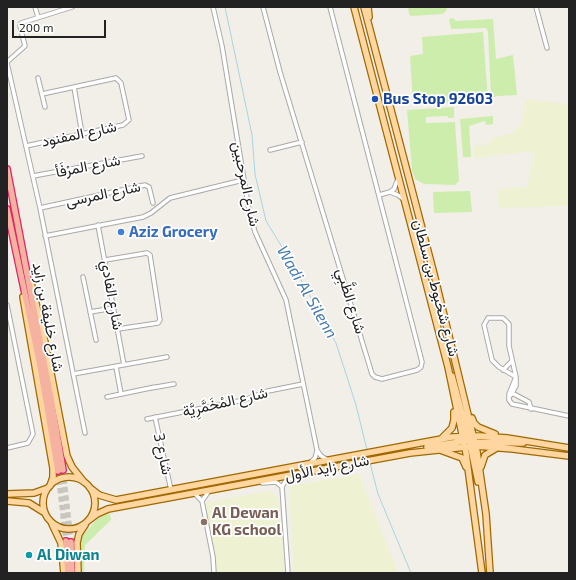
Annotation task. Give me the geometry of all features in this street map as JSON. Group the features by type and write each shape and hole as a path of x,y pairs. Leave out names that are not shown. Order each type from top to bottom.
{"highway":[{"name":"شارع خليفة بن زايد","path":"7,169 57,428 60,470 7,209"},
{"path":"68,573 68,542 72,573"}],"main road":[{"name":"شارع شخبوط بن سلطان","path":"354,7 448,367 480,474 486,514 490,573"},
{"path":"360,7 366,16"},
{"name":"شارع شخبوط بن سلطان","path":"364,7 465,400 469,441 470,477 482,573"},
{"path":"368,7 368,25"},
{"path":"28,275 44,337 67,456 72,467 90,488 95,504 88,521 79,534 77,543 78,573"},
{"path":"21,277 53,468 53,477 43,500 45,513"},
{"path":"441,439 450,431 455,418 448,381 448,367"},
{"path":"465,400 475,425 491,433 507,438"},
{"name":"شارع زايد الأول","path":"90,488 99,495 116,500 441,439 469,441 507,438 569,448"},
{"path":"410,452 421,448 469,441 515,443 529,441"},
{"path":"469,441 479,491 486,514"},
{"name":"شارع زايد الأول","path":"88,521 97,514 108,509 410,452 436,449 469,441 499,448 569,456"},
{"path":"480,474 485,455 490,450 499,448"},
{"path":"436,449 462,458 470,477"},
{"path":"7,494 34,493 49,487 64,478 74,478 84,482"},
{"path":"7,501 30,503 45,513 61,543 64,573"},
{"path":"51,522 59,527 71,529 79,527 88,521"}],"street":[{"path":"34,7 38,17"},
{"path":"72,7 20,24 25,46 7,63 40,208 85,433"},
{"name":"شارع المرحبين","path":"213,7 222,46 243,180 255,232 286,300 317,450"},
{"name":"شارع الظَّبِي","path":"263,7 280,72 372,374 380,379 417,370 421,367 422,362 330,7"},
{"path":"536,7 547,48"},
{"path":"38,78 45,107"},
{"name":"شارع المفنود","path":"26,146 125,125 128,121 129,117 121,83 118,79 112,78 42,94"},
{"path":"74,86 82,134"},
{"path":"270,150 302,142"},
{"name":"شارع المرْفَأ","path":"33,176 142,156"},
{"path":"379,195 390,192 396,186 398,178"},
{"path":"45,236 146,216 170,198 243,180"},
{"name":"شارع المرسى","path":"40,208 145,184 149,186 153,203"},
{"path":"390,192 398,195 404,200"},
{"name":"شارع الفادي","path":"98,225 124,365"},
{"path":"105,260 146,253 150,256 160,320 158,323 118,329"},
{"path":"83,276 96,340"},
{"path":"7,306 33,434 28,444 7,448"},
{"path":"90,312 114,308"},
{"path":"508,396 512,393 516,386 516,377 508,346 508,321 501,318 488,318 484,325 491,357 496,365 516,377"},
{"path":"73,374 167,358"},
{"path":"504,370 512,361"},
{"path":"116,367 121,394"},
{"path":"516,377 508,396 510,402 514,406 569,416"},
{"path":"107,397 174,384"},
{"name":"شارع المْخَمَّرِيَّة","path":"146,419 244,400 268,391 303,384"},
{"path":"512,393 529,402 530,409"},
{"name":"شارع 3","path":"155,417 171,490"},
{"path":"317,450 322,457 329,460"},
{"path":"308,464 315,458 317,450"},
{"path":"288,573 282,487 286,480 303,472"},
{"path":"251,482 276,482 282,487"},
{"path":"202,501 207,493 213,490"},
{"path":"194,493 199,496 202,501 213,557 214,573"}],"green space":[{"path":"408,7 446,7 447,10 443,14 411,16 409,14"},
{"path":"453,18 456,21 493,19 496,59 513,55 517,95 491,98 488,32 486,28 451,29 449,19"},
{"path":"483,32 488,100 413,105 410,56 423,54 422,37"},
{"path":"525,99 569,104 569,206 499,208 497,189 527,187 534,151 474,158 473,145 487,145 493,138 510,134 522,124"},
{"path":"454,107 454,118 448,118 448,116 426,117 426,123 455,122 459,181 455,185 424,184 415,179 412,170 407,110"},
{"path":"493,116 493,124 486,125 485,121 469,126 471,157 463,157 460,119"},
{"path":"470,191 472,212 434,213 433,192"},
{"path":"359,474 398,573 294,573 289,486"},
{"path":"269,491 278,497 285,573 217,573 204,503"},
{"path":"110,513 111,520 85,545 84,573 81,573 80,546 82,536 98,518"}],"waterway":[{"name":"Wadi Al Silenn","path":"225,7 252,135 255,174 266,221 290,260 336,343 356,405 367,450"},
{"name":"Wadi Al Silenn","path":"370,463 378,494 411,573"}],"tunnel":[{"path":"63,470 71,542"},
{"path":"58,471 66,541"}],"place":[{"name":"Bus Stop 92603","path":"375,99"},
{"name":"Aziz Grocery","path":"121,232"},
{"name":"Al Dewan KG school","path":"204,522"},
{"name":"Al Diwan","path":"29,555"}]}
